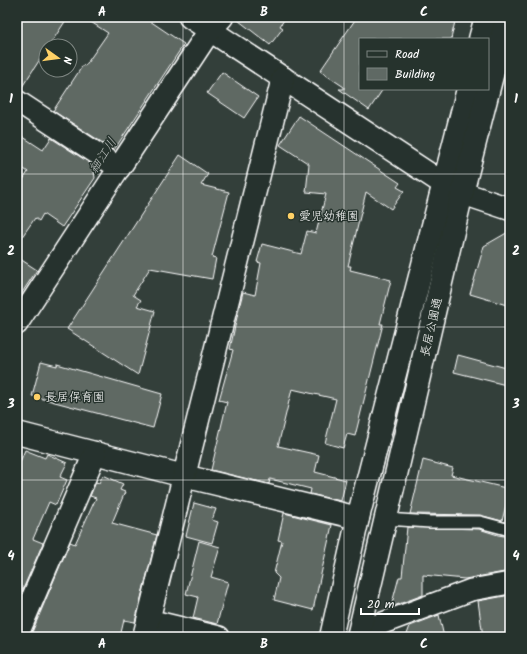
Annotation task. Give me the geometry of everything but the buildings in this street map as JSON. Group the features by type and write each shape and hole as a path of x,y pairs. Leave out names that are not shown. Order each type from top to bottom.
{"main road":[{"path":"190,17 216,24 283,78 453,189 510,209"},
{"path":"480,38 486,17"},
{"name":"長居公園通","path":"489,76 508,17"},
{"path":"119,168 216,24"},
{"path":"146,629 283,78"},
{"name":"長居公園通","path":"359,635 386,519 453,189 468,90"},
{"name":"長居公園通","path":"331,637 358,518 453,189 485,90"},
{"path":"17,433 184,476 358,518"},
{"path":"17,635 95,453"}],"street":[{"path":"17,101 119,168 17,324"},
{"path":"359,635 472,590 510,583"},
{"path":"146,629 219,637"}],"lane":[{"path":"386,519 430,522 480,522 510,530"}],"place":[{"name":"愛児幼稚園","path":"291,216"},
{"name":"長居保育園","path":"37,397"}],"water label":[{"name":"細江川","path":"102,155"}]}
